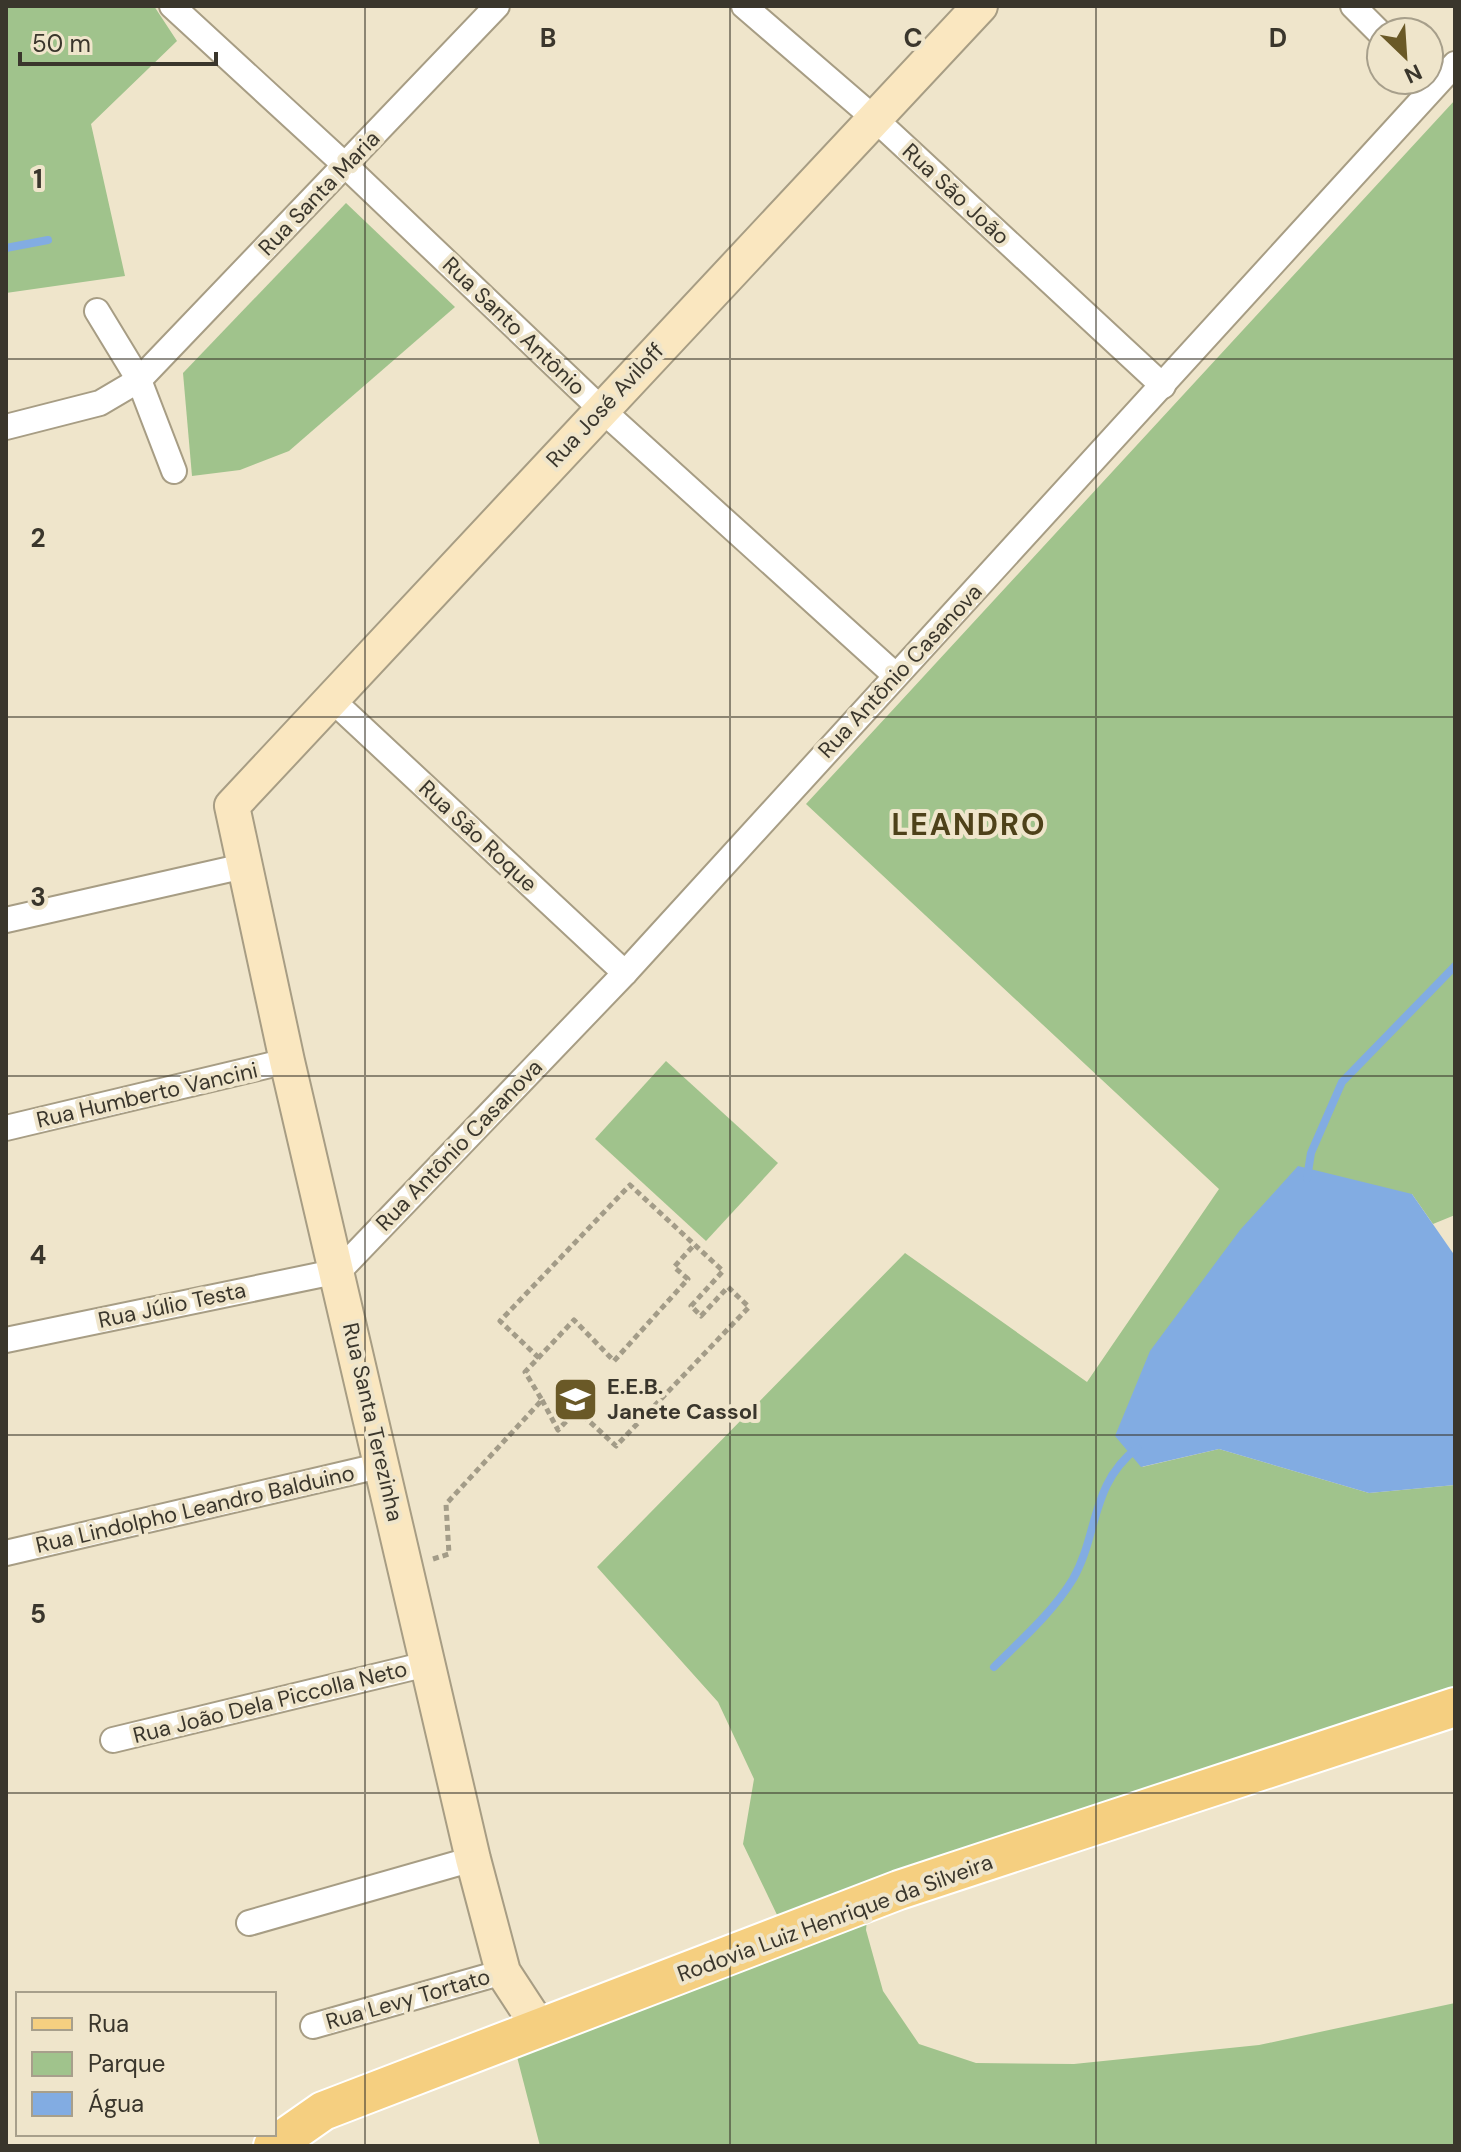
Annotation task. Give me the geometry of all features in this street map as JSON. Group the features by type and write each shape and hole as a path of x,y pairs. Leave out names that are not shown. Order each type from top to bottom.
{"main road":[{"name":"Rodovia Luiz Henrique da Silveira","path":"273,2146 323,2111 899,1890 1455,1707"}],"street":[{"name":"Rua Santo Antônio","path":"172,6 346,166 601,409 895,675"},
{"name":"Rua Santa Maria","path":"6,427 100,403 139,380 497,6"},
{"name":"Rua São João","path":"744,6 875,119 1163,386"},
{"name":"Rua José Aviloff","path":"232,806 980,6"},
{"name":"Rua Antônio Casanova","path":"339,1271 625,973 1163,386 1419,96"},
{"path":"97,311 139,380 174,471"},
{"name":"Rua São Roque","path":"331,699 625,973"},
{"name":"Rua Santa Terezinha","path":"232,806 287,1061 339,1271 473,1859 503,1972 539,2027"},
{"path":"6,920 244,866"},
{"name":"Rua Humberto Vancini","path":"6,1128 287,1061"},
{"name":"Rua Júlio Testa","path":"6,1340 339,1271"},
{"name":"Rua Lindolpho Leandro Balduino","path":"6,1553 383,1465"},
{"name":"Rua João Dela Piccolla Neto","path":"113,1740 427,1664"},
{"path":"249,1923 473,1859"},
{"name":"Rua Levy Tortato","path":"313,2026 503,1972"}],"path":[{"path":"539,1358 500,1321 630,1185 694,1244 723,1271 691,1306 701,1316 728,1287 749,1307 616,1446 577,1410 558,1430 525,1372 539,1358 574,1320 614,1361 688,1279 674,1267 694,1244"},
{"path":"406,1567 449,1554 446,1504 542,1400"}],"green space":[{"path":"6,6 154,6 177,41 91,124 125,276 6,293"},
{"path":"1455,100 1455,1215 1433,1224 1412,1194 1142,1467 1219,1449 1369,1493 1455,1485 1455,1695 870,1887 866,1930 883,1991 919,2044 976,2063 1074,2064 1259,2045 1455,2003 1455,2146 540,2146 507,2018 779,1919 743,1844 754,1779 718,1702 597,1567 905,1253 1087,1382 1219,1189 806,804"},
{"path":"346,203 455,307 289,451 240,470 192,476 183,373"},
{"path":"666,1061 778,1163 706,1241 595,1139"}],"water":[{"path":"1298,1166 1412,1194 1455,1256 1455,1485 1369,1493 1219,1449 1141,1467 1115,1436 1150,1351 1240,1230"}],"waterway":[{"path":"6,248 48,240"},
{"path":"1307,1178 1311,1153 1342,1082 1455,966"},
{"path":"994,1667 1046,1614 1073,1579 1103,1494 1122,1462 1137,1448"}],"place":[{"name":"E.E.B. Janete Cassol","path":"576,1399"}],"district":[{"name":"LEANDRO","path":"969,824"}]}
